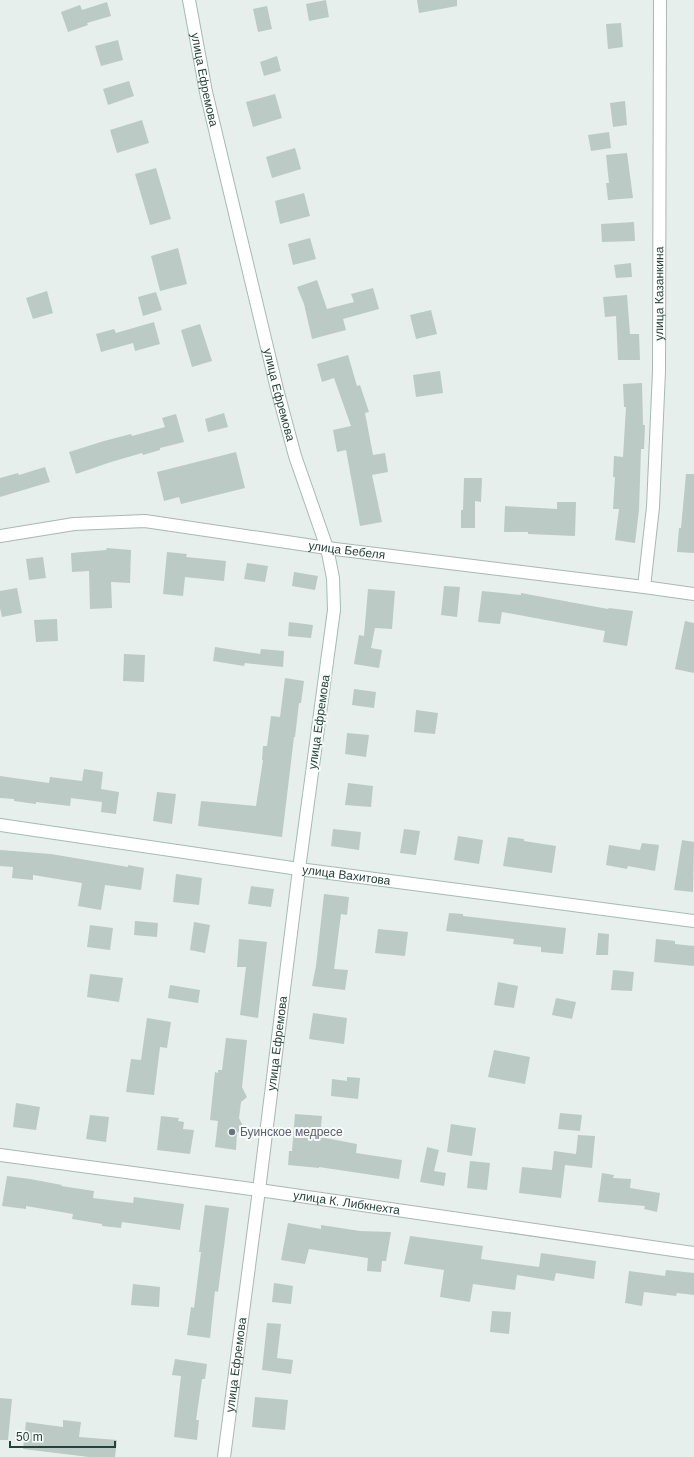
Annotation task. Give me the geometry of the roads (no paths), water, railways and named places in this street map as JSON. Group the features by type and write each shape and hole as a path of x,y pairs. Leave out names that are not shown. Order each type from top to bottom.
{"street":[{"name":"улица Ефремова","path":"189,0 206,92 277,390 295,456 327,548 333,578 334,610 299,869 224,1457"},
{"name":"улица Казанкина","path":"644,587 653,507 659,371 660,0"},
{"name":"улица Бебеля","path":"0,536 74,524 145,521 327,548 694,594"},
{"name":"улица Вахитова","path":"0,825 299,869 694,921"},
{"name":"улица К. Либкнехта","path":"0,1155 259,1190 694,1253"}],"place":[{"name":"Буинское медресе","path":"232,1132"}]}
